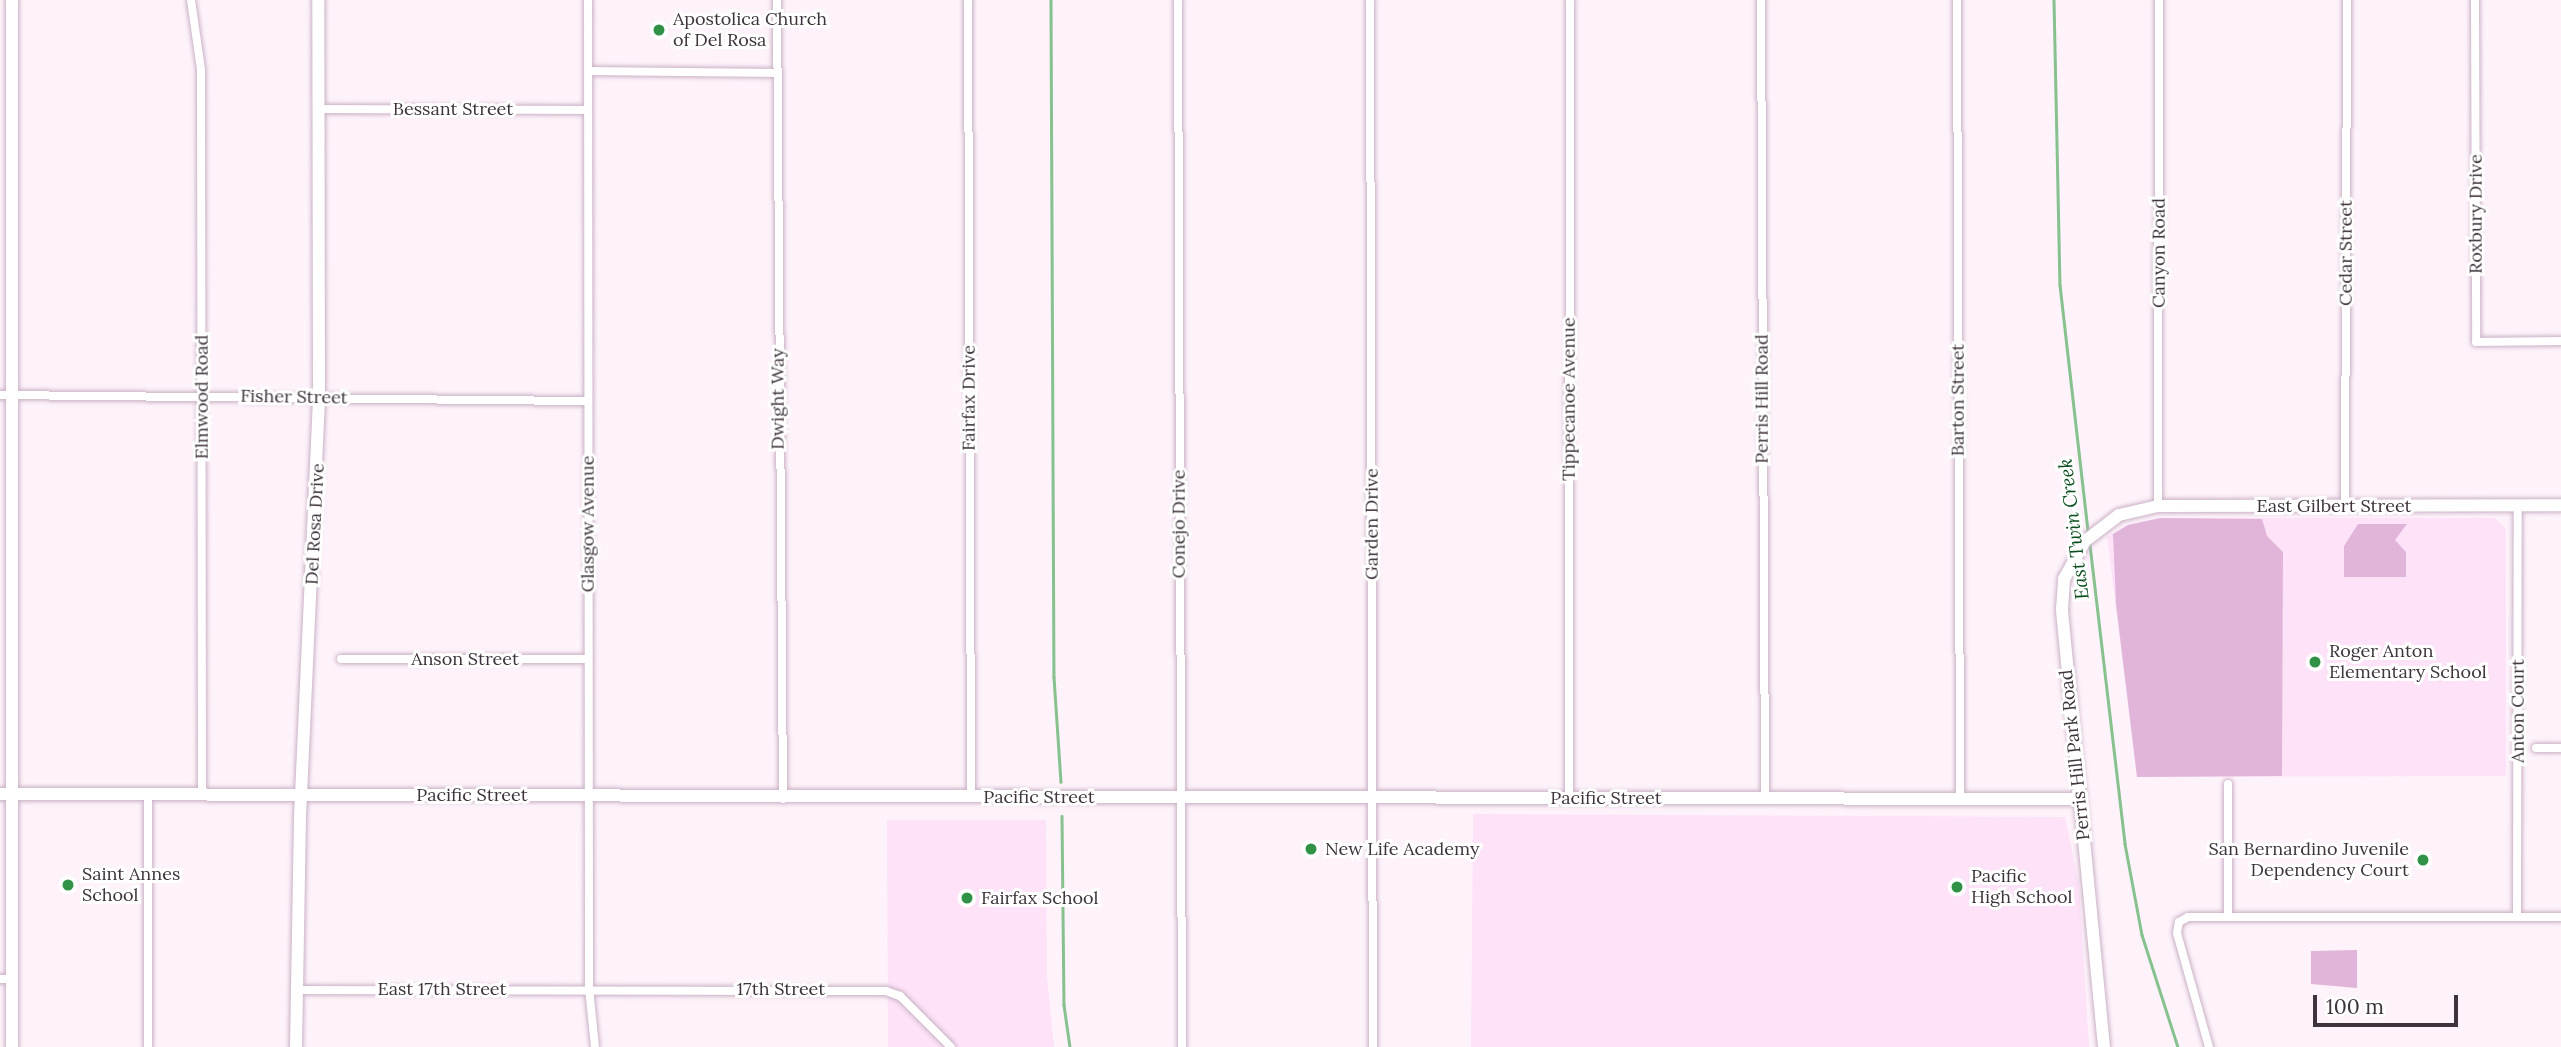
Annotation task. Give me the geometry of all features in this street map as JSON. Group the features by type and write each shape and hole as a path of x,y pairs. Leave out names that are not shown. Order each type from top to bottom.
{"street":[{"path":"12,0 5,395 4,794 6,979 12,1047"},
{"name":"Elmwood Road","path":"191,0 201,69 202,795"},
{"name":"Del Rosa Drive","path":"296,1047 295,990 301,795 319,398 318,0"},
{"name":"Glasgow Avenue","path":"588,0 589,988 595,1047"},
{"name":"Dwight Way","path":"777,0 783,799"},
{"name":"Fairfax Drive","path":"968,0 971,796"},
{"name":"Conejo Drive","path":"1178,0 1182,1047"},
{"name":"Garden Drive","path":"1370,0 1373,1047"},
{"name":"Tippecanoe Avenue","path":"1569,798 1570,0"},
{"name":"Perris Hill Road","path":"1761,0 1765,798"},
{"name":"Barton Street","path":"1956,0 1959,799"},
{"name":"Canyon Road","path":"2158,506 2159,0"},
{"name":"Cedar Street","path":"2345,506 2347,0"},
{"name":"Roxbury Drive","path":"2474,0 2476,342 2561,341"},
{"path":"589,71 777,73"},
{"name":"Bessant Street","path":"318,109 588,110"},
{"name":"Fisher Street","path":"5,395 587,401"},
{"name":"Anton Court","path":"2517,917 2518,505"},
{"name":"East Gilbert Street","path":"2106,523 2158,506 2561,505"},
{"name":"Perris Hill Park Road","path":"2104,1047 2078,799 2061,591 2070,561 2106,523"},
{"name":"Anson Street","path":"341,659 588,659"},
{"path":"2536,748 2561,748"},
{"path":"2228,784 2228,916"},
{"name":"Pacific Street","path":"4,794 589,795 783,799 971,796 2078,799"},
{"path":"148,795 148,1047"},
{"path":"2209,1047 2177,933 2179,922 2188,917 2561,917"},
{"name":"East 17th Street","path":"295,990 589,988"},
{"name":"17th Street","path":"589,988 886,991 900,996 951,1047"}],"shaded area":[{"name":"Roger Anton Elementary School","path":"2160,518 2495,518 2506,529 2506,776 2137,777 2107,537 2128,525"},
{"path":"2160,518 2262,519 2267,536 2283,552 2282,776 2137,777 2116,604 2113,534 2128,525"},
{"path":"2358,524 2407,524 2395,540 2406,552 2406,577 2344,577 2344,546"},
{"name":"Pacific High School","path":"1473,814 2065,817 2079,884 2089,1047 1471,1047"},
{"name":"Fairfax School","path":"887,820 1046,820 1047,976 1054,1047 888,1047"},
{"path":"2357,950 2357,988 2311,984 2311,951"}],"waterway":[{"path":"1051,0 1054,677 1061,782"},
{"name":"East Twin Creek","path":"2054,0 2060,285 2088,532"},
{"name":"East Twin Creek","path":"2090,545 2125,844 2142,935 2178,1047"},
{"path":"1062,816 1064,1005 1070,1047"}],"place":[{"name":"Apostolica Church of Del Rosa","path":"659,30"},
{"name":"Roger Anton Elementary School","path":"2315,662"},
{"name":"New Life Academy","path":"1311,849"},
{"name":"San Bernardino Juvenile Dependency Court","path":"2423,860"},
{"name":"Saint Annes School","path":"68,885"},
{"name":"Pacific High School","path":"1957,887"},
{"name":"Fairfax School","path":"967,898"}]}
